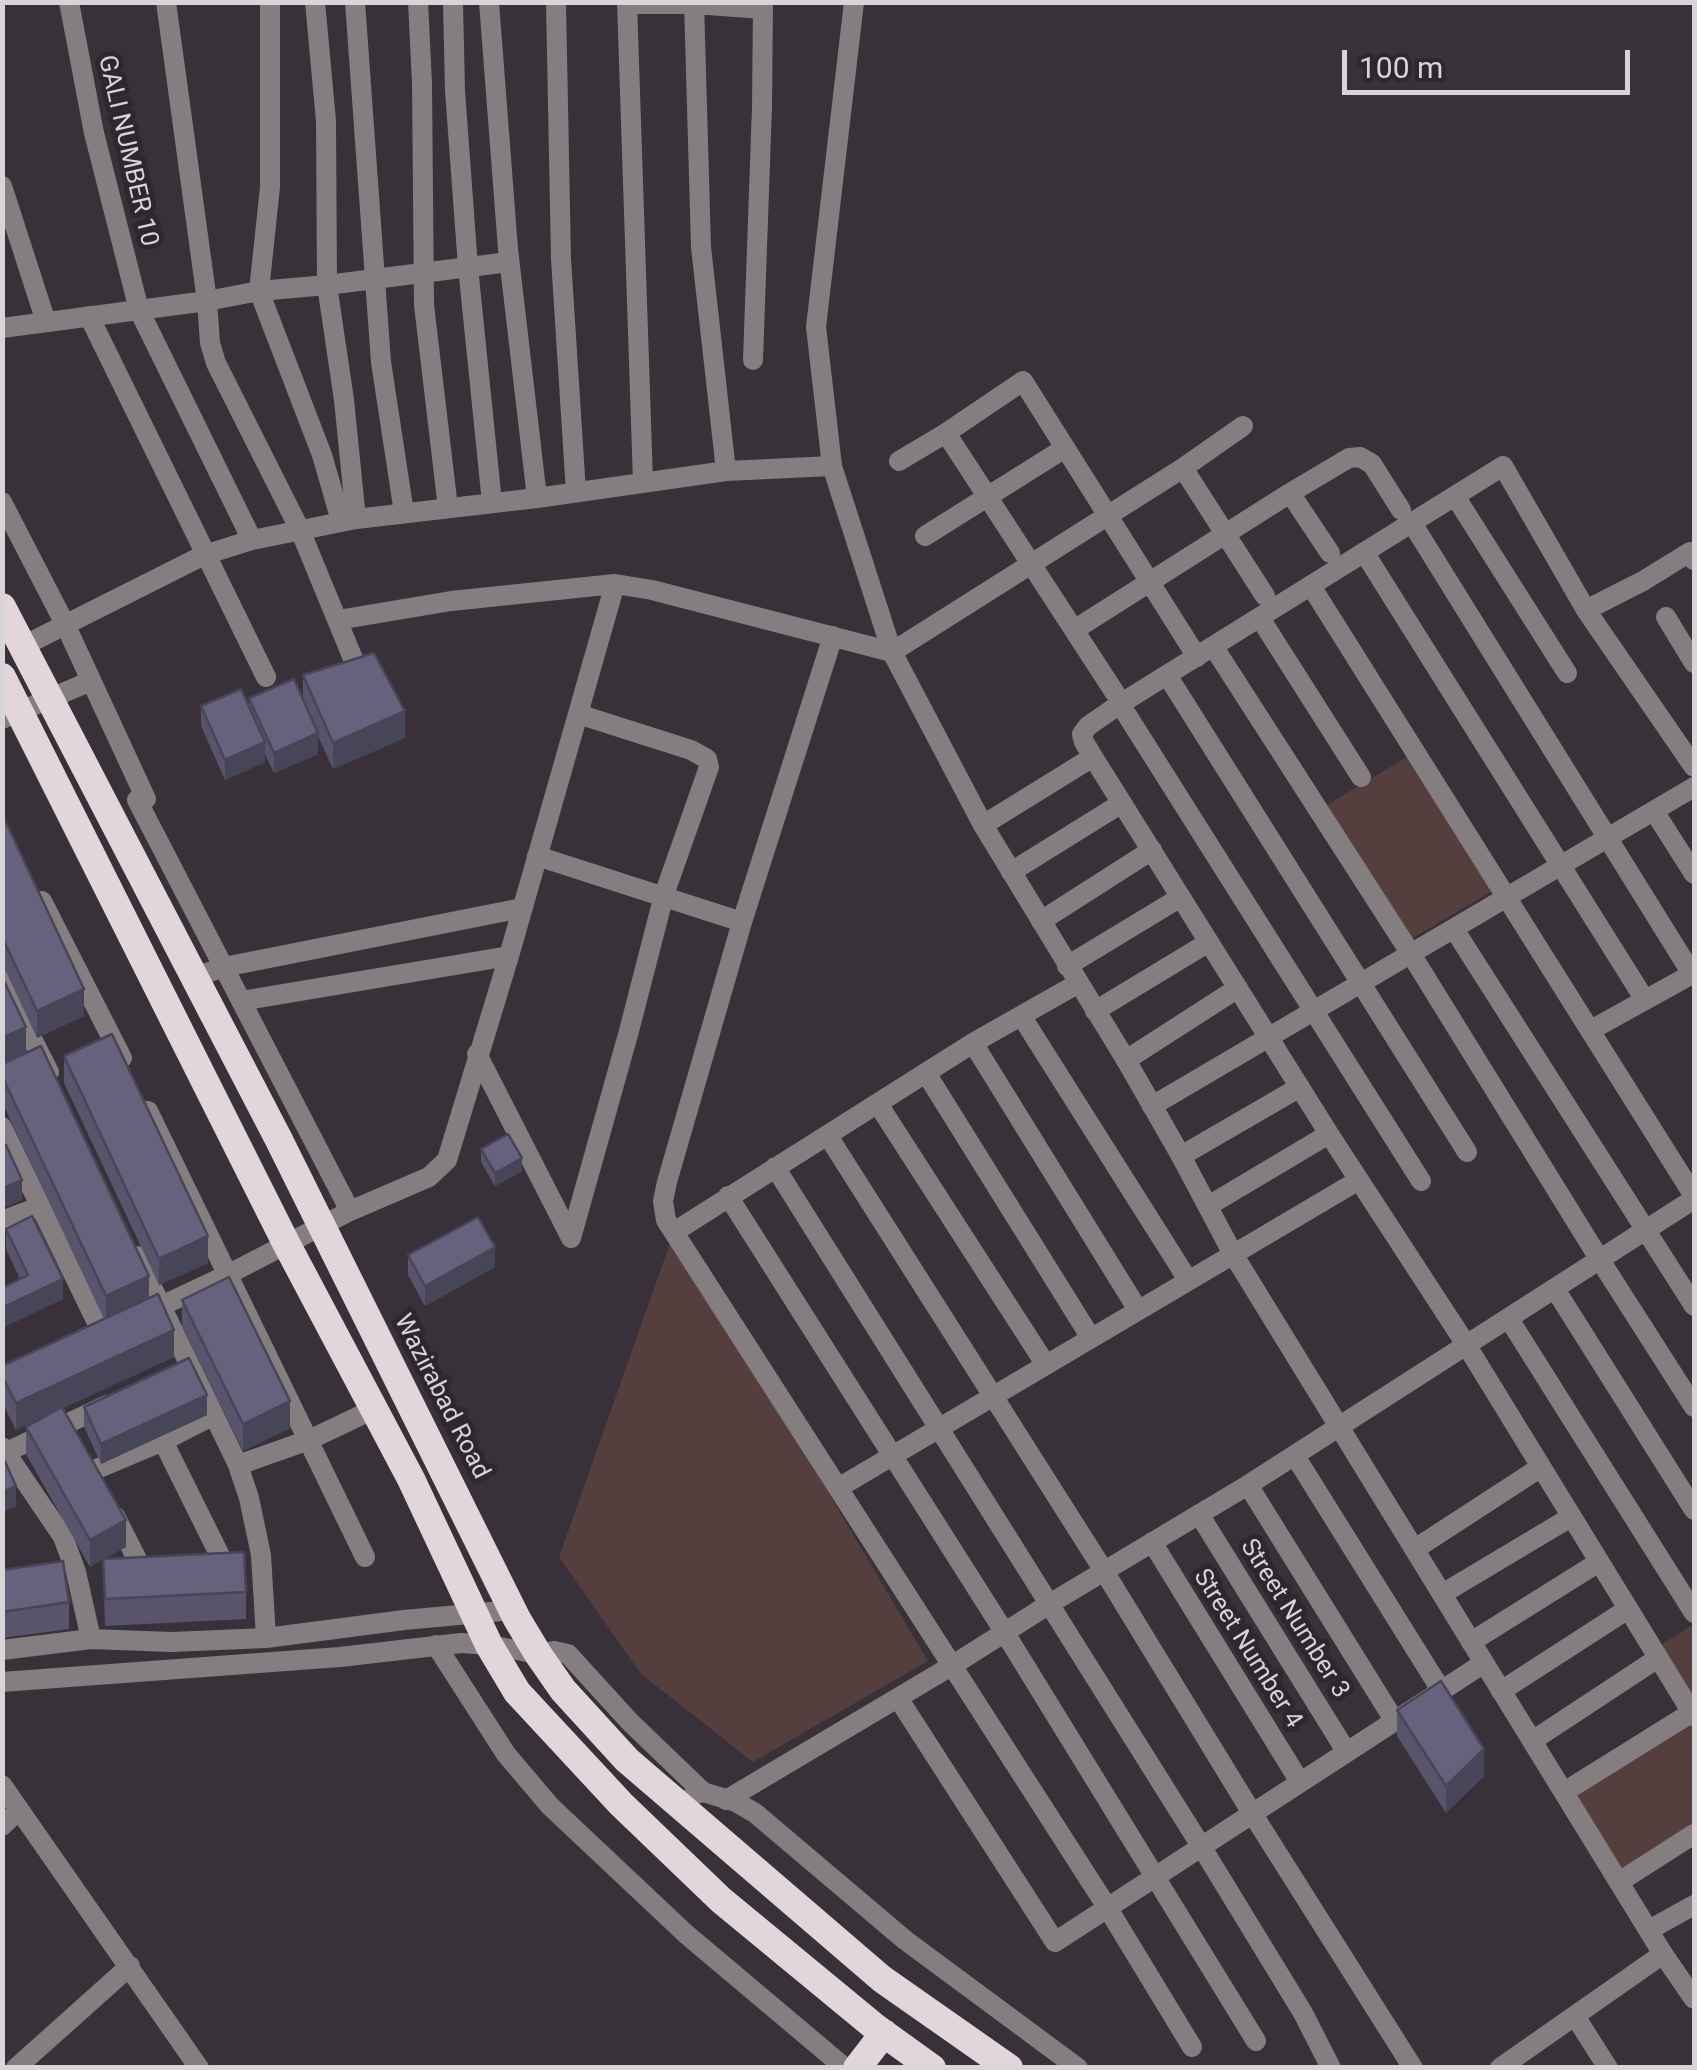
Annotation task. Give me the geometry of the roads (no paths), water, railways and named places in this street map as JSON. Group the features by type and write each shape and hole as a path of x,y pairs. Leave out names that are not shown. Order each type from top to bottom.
{"highway":[{"name":"Wazirabad Road","path":"2,607 538,1654 563,1690 626,1760 882,1979 1009,2068"},
{"path":"2,677 11,715 412,1479 489,1645 517,1692 632,1814 721,1900 932,2068"},
{"path":"632,1814 667,1795"},
{"path":"857,2068 884,2033"}],"street":[{"name":"GALI NUMBER 10","path":"69,2 94,133 139,310 252,540"},
{"path":"166,2 210,343 216,363 300,530 354,660"},
{"path":"270,2 270,187 260,292 349,520"},
{"path":"315,2 326,121 327,286 344,400 349,520"},
{"path":"355,2 381,362 404,514"},
{"path":"418,2 422,273 448,508"},
{"path":"452,2 468,267 492,503"},
{"path":"488,2 509,262 537,498"},
{"path":"556,2 561,259 576,492"},
{"path":"854,2 816,327 832,466 892,652 982,824 1126,1060 1233,1254 1664,1954 1688,1974 1694,2000"},
{"path":"643,482 627,3 763,6 753,360"},
{"path":"694,3 701,247 726,472"},
{"path":"2,186 46,322"},
{"path":"2,328 509,262"},
{"path":"89,316 266,677"},
{"path":"899,461 1023,381 1150,582 1205,651 1411,954 1694,1407"},
{"path":"338,620 451,601 615,584 892,652 1183,468 1242,426"},
{"path":"946,433 1422,1181"},
{"path":"925,536 1065,448"},
{"path":"1074,630 1349,458 1360,457 1372,464 1693,974 1590,1030"},
{"path":"23,646 204,555 252,540 349,520 643,482 832,466"},
{"path":"1564,1792 1694,1713 1082,734 1118,699 1167,675 1311,586 1364,552 1406,516 1455,496 1502,466 1586,610 1694,767"},
{"path":"1183,468 1265,596"},
{"path":"1290,493 1330,552"},
{"path":"1455,496 1567,673"},
{"path":"2,502 65,624 146,799 137,800 350,1211"},
{"path":"1364,552 1645,1000"},
{"path":"1586,610 1690,552 1694,560"},
{"path":"2,1127 40,1206 94,1337 229,1274 350,1211 430,1177 446,1160 509,956 615,584"},
{"path":"726,1800 1341,1428 1694,1197 1311,586"},
{"path":"1666,617 1694,663"},
{"path":"1260,618 1360,777"},
{"path":"832,636 742,922 667,1182 663,1201 666,1220 1107,1907 1192,2047"},
{"path":"1167,675 1467,1152"},
{"path":"11,715 91,681"},
{"path":"478,1054 571,1238 664,895 710,768 707,760 691,750 578,714"},
{"path":"982,824 1093,757"},
{"path":"1152,1106 1694,786"},
{"path":"1011,872 1122,803"},
{"path":"1654,810 1694,874"},
{"path":"1040,921 1152,850"},
{"path":"537,856 742,922"},
{"path":"29,876 229,1274 365,1557"},
{"path":"674,1232 1022,1017 1072,975 1181,897"},
{"path":"194,977 224,967 522,908"},
{"path":"1454,929 1694,1306"},
{"path":"1095,1011 1209,942"},
{"path":"241,1001 509,956"},
{"path":"2,980 37,1066 61,1098"},
{"path":"1126,1060 1238,988"},
{"path":"1022,1017 1188,1280"},
{"path":"974,1044 1138,1310"},
{"path":"926,1073 1091,1338"},
{"path":"1182,1156 1300,1087"},
{"path":"878,1104 1046,1365"},
{"path":"1208,1206 1329,1134"},
{"path":"828,1136 1414,2068"},
{"path":"775,1167 1051,1603 1303,2013 1332,2068"},
{"path":"838,1488 1359,1180"},
{"path":"728,1196 1005,1633 1256,2040"},
{"path":"2,1221 40,1206"},
{"path":"128,1236 161,1306 182,1370 214,1415 238,1465 253,1513 263,1570 266,1638"},
{"path":"1555,1289 1694,1510"},
{"path":"1509,1319 1694,1613"},
{"path":"88,1464 120,1399"},
{"path":"238,1465 309,1440 374,1409"},
{"path":"3,1451 88,1464 163,1441 214,1415"},
{"path":"163,1441 220,1572 263,1570"},
{"path":"3,1451 87,1581 90,1639"},
{"path":"1295,1456 1441,1690"},
{"path":"88,1464 145,1577"},
{"path":"1415,1549 1541,1468"},
{"path":"1248,1485 1394,1720"},
{"name":"Street Number 3","path":"1199,1514 1346,1751"},
{"path":"1442,1594 1572,1517"},
{"name":"Street Number 4","path":"1152,1542 1300,1782"},
{"path":"1472,1642 1599,1562"},
{"path":"1502,1691 1628,1609"},
{"path":"2,1650 90,1639 171,1642 266,1638 513,1610"},
{"path":"2,1682 340,1657 461,1643 538,1654 568,1654 630,1722 703,1792 755,1813 905,1940 1078,2068"},
{"path":"436,1645 506,1754 550,1806 686,1934 846,2068"},
{"path":"1532,1741 1658,1658"},
{"path":"898,1698 1054,1942 1484,1663"},
{"path":"2,1784 199,2068"},
{"path":"667,1795 703,1792"},
{"path":"2,1826 19,1810"},
{"path":"1619,1882 1694,1834"},
{"path":"1649,1930 1694,1905"},
{"path":"1500,2068 1664,1954"},
{"path":"16,2068 130,1966"},
{"path":"1575,2016 1608,2068"},
{"path":"1528,2048 1541,2068"}]}
